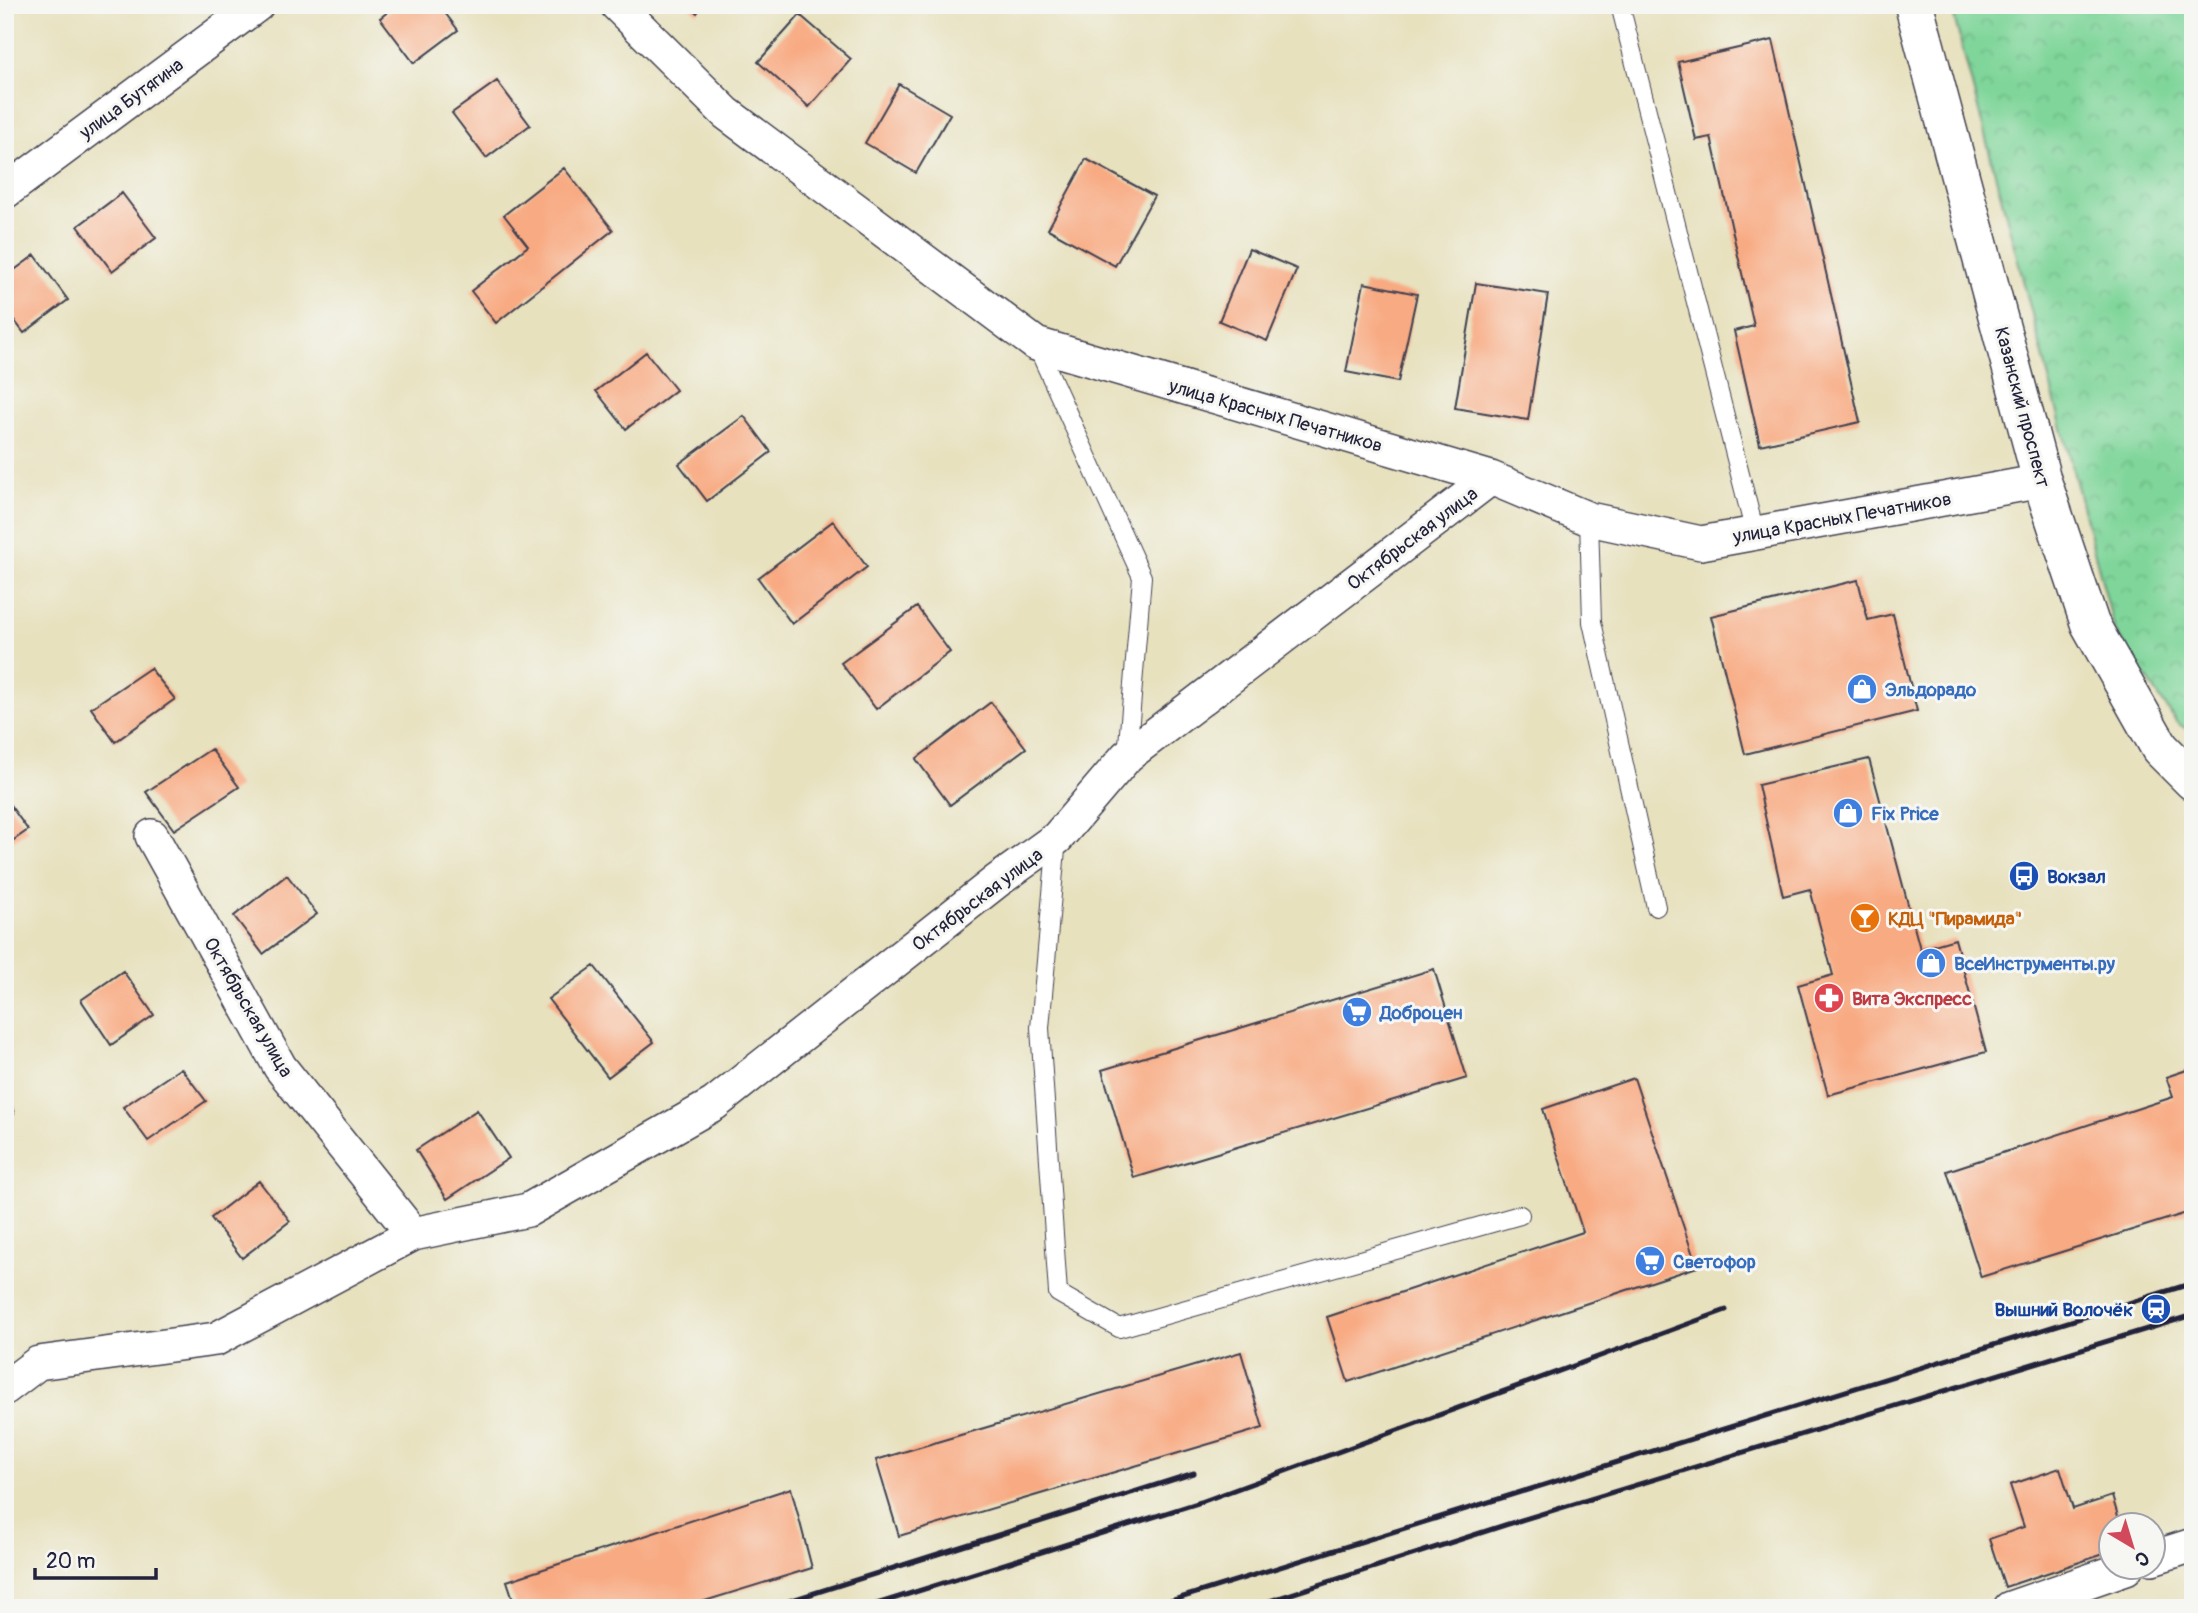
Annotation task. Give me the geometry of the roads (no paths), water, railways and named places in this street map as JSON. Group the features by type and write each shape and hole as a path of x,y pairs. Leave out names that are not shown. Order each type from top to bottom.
{"street":[{"name":"улица Бутягина","path":"5,192 257,5"},
{"name":"улица Красных Печатников","path":"617,5 726,113 1036,344 1491,478 1589,519 1701,543 2042,481"},
{"name":"Казанский проспект","path":"1914,5 2042,481 2090,624 2160,748 2193,781"},
{"name":"Октябрьская улица","path":"5,1388 38,1363 216,1339 413,1234 528,1210 714,1104 997,881 1057,838 1127,755 1491,478"},
{"name":"Октябрьская улица","path":"152,836 280,1067 413,1234"},
{"path":"2166,1554 2193,1545"},
{"path":"2011,1608 2096,1578"}],"lane":[{"path":"1620,5 1755,533"},
{"path":"1036,344 1142,577 1127,755"},
{"path":"1589,519 1592,622 1656,907"},
{"path":"1057,838 1040,1028 1058,1293 1119,1328 1520,1215"}],"railway":[{"path":"1148,1608 2193,1283"},
{"path":"864,1608 1201,1502 1726,1310"},
{"path":"1248,1608 1505,1525 2193,1315"},
{"path":"767,1608 1194,1473"}],"place":[{"name":"Эльдорадо","path":"1862,689"},
{"name":"Fix Price","path":"1848,813"},
{"name":"Вокзал","path":"2024,876"},
{"name":"КДЦ \"Пирамида\"","path":"1865,918"},
{"name":"ВсеИнструменты.ру","path":"1931,963"},
{"name":"Вита Экспресс","path":"1829,998"},
{"name":"Доброцен","path":"1357,1012"},
{"name":"Светофор","path":"1650,1261"},
{"name":"Вышний Волочёк","path":"2156,1309"}]}
